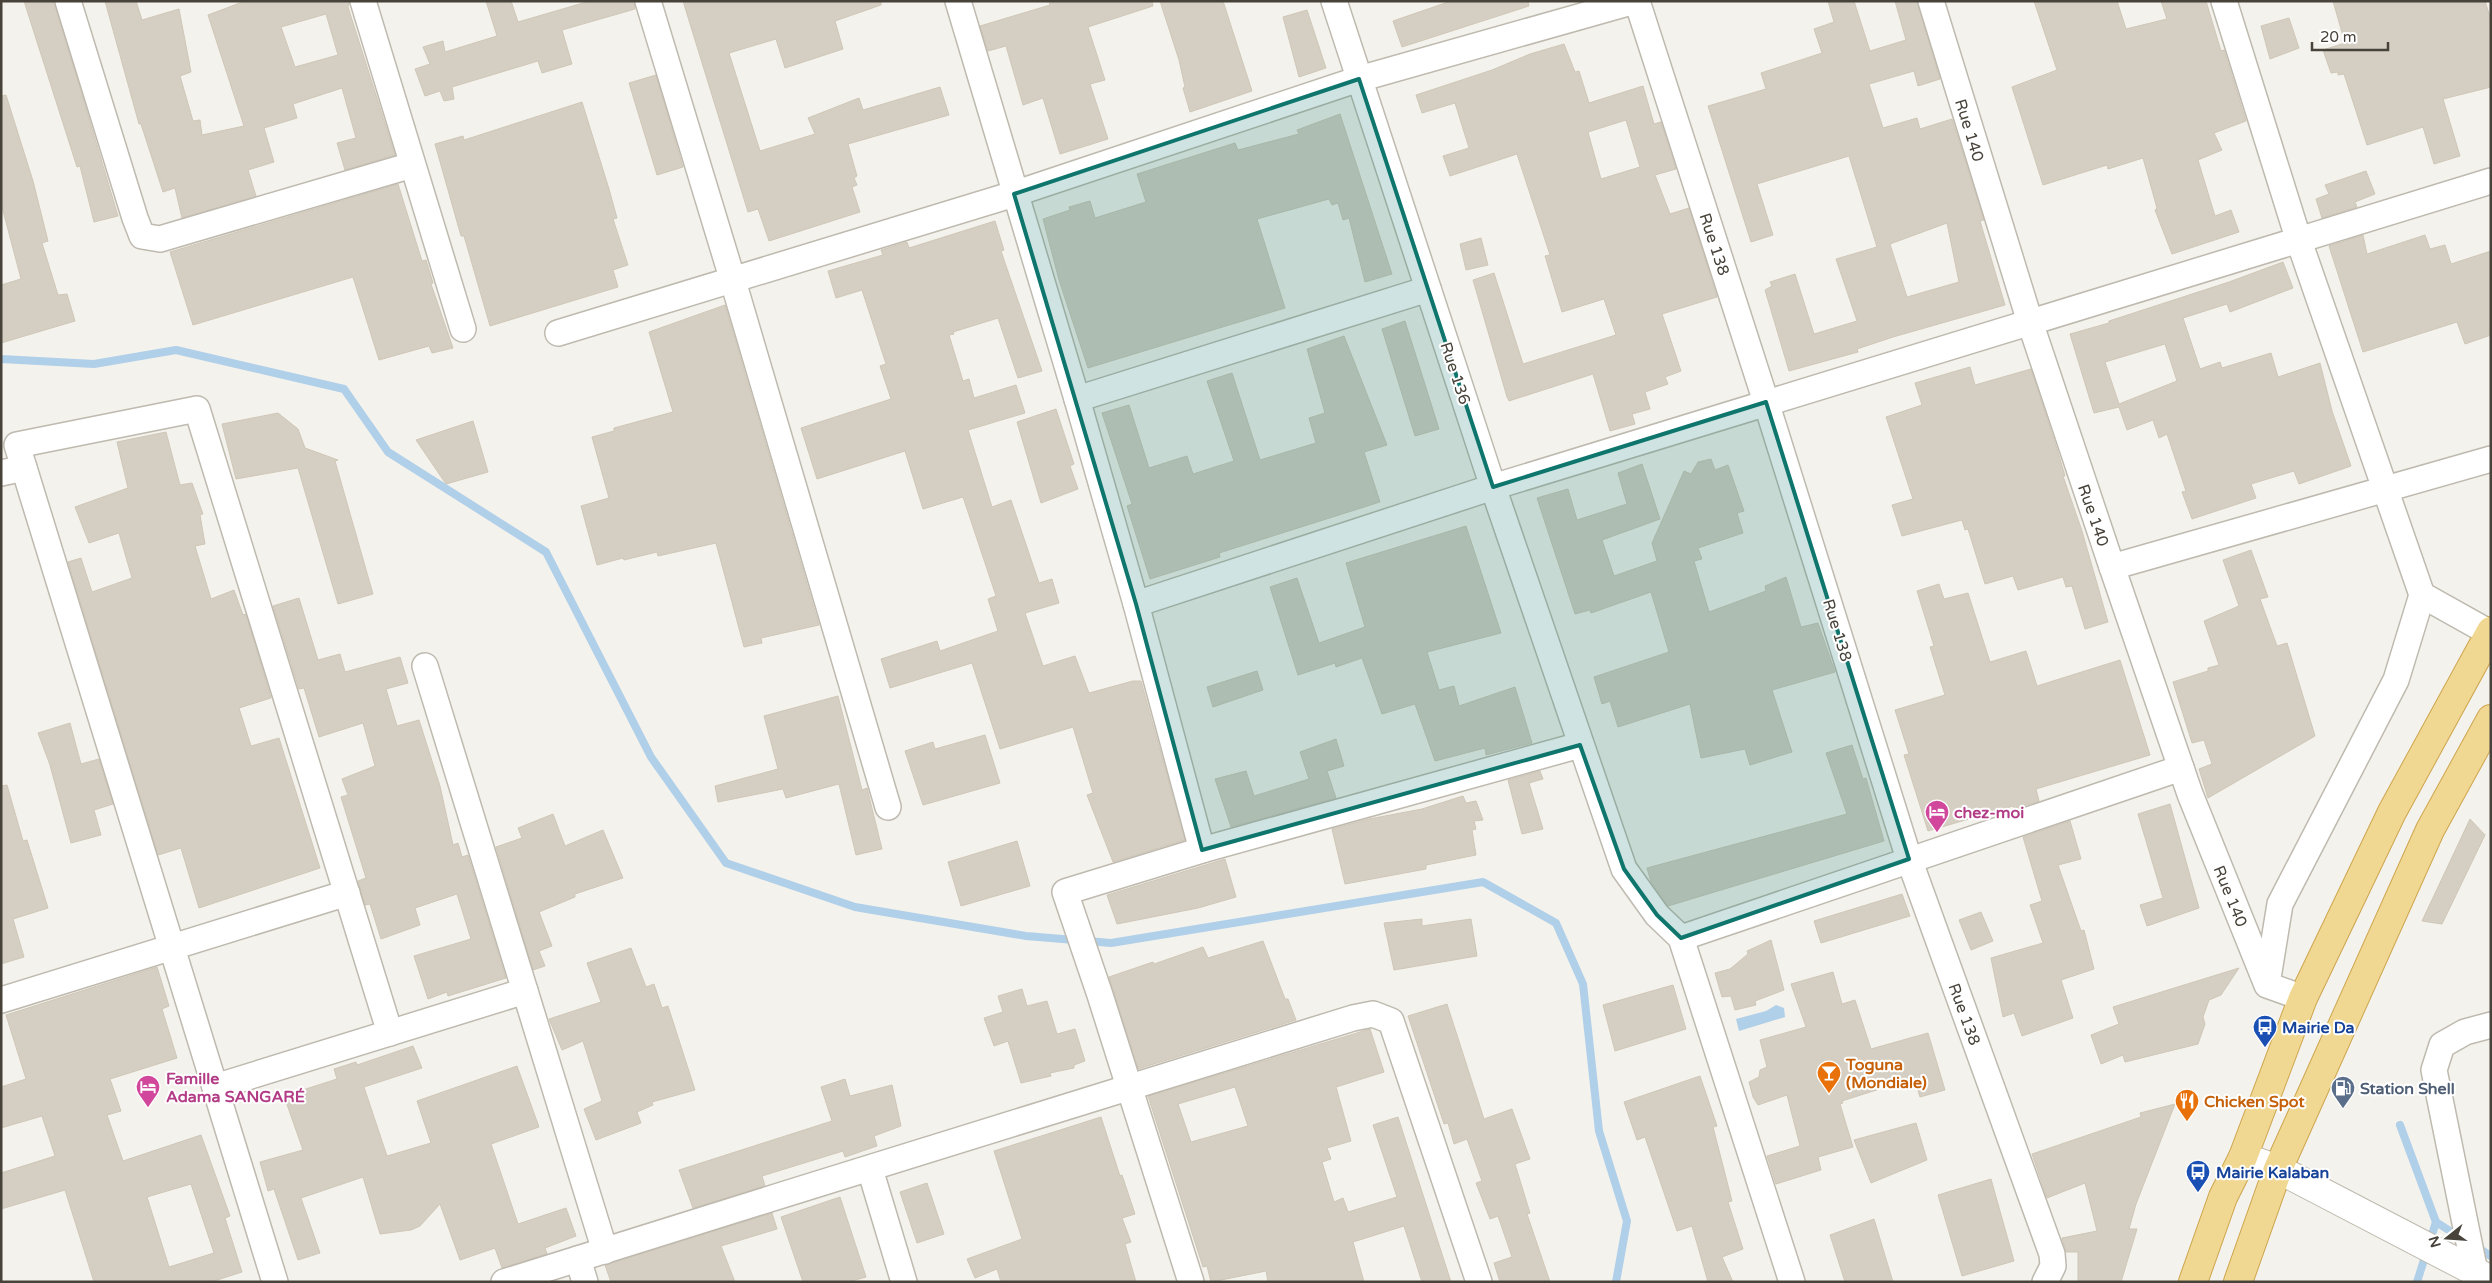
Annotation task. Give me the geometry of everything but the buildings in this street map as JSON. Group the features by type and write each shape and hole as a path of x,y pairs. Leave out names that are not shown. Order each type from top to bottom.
{"highway":[{"path":"2194,1282 2224,1197 2243,1157 2303,998 2392,812 2490,632"},
{"path":"2238,1282 2278,1169 2430,830 2491,718"}],"street":[{"path":"68,1 142,236 160,239 412,165"},
{"path":"362,1 463,329"},
{"path":"648,1 733,281 888,807"},
{"path":"958,1 1136,604 1202,850"},
{"name":"Rue 136","path":"1334,1 1493,488 1624,869 1657,914 1681,938"},
{"path":"558,333 1014,194 1359,79 1636,1"},
{"name":"Rue 138","path":"1636,1 1766,402 1909,859 2052,1254 2052,1266 2046,1282"},
{"name":"Rue 140","path":"1931,1 2030,322 2112,567 2181,768 2267,985"},
{"path":"2224,1 2300,241 2422,595 2396,680 2280,904 2267,985 2303,998"},
{"path":"1136,604 1766,402 2300,241 2491,181"},
{"path":"1077,399 1428,289"},
{"path":"275,1282 172,947 13,470 17,446 197,409 390,1033"},
{"path":"2112,567 2491,459"},
{"path":"2422,595 2490,632"},
{"path":"425,666 605,1251"},
{"path":"1190,1282 1129,1086 1065,892 1202,850 1580,745"},
{"path":"1792,1282 1681,938 2181,768"},
{"path":"1,1000 347,893"},
{"path":"215,1087 524,991"},
{"path":"504,1282 582,1270 605,1251 1129,1086 1353,1018 1373,1014 1392,1021 1479,1282"},
{"path":"2483,1276 2434,1070 2442,1045 2465,1032 2491,1025"},
{"path":"2243,1157 2278,1169 2483,1276"},
{"path":"870,1169 904,1282"}],"highlighted area":[{"path":"1359,79 1493,487 1766,402 1909,859 1681,938 1657,915 1624,869 1580,745 1202,850 1136,604 1014,194"}],"water":[{"path":"1776,1005 1784,1008 1785,1017 1739,1031 1736,1019 1766,1011"}],"waterway":[{"path":"1,359 94,364 176,350 344,389 388,452 546,552 651,757 726,863 855,907 1026,936 1111,943 1483,882 1556,923 1583,984 1599,1131 1627,1221 1616,1282"},
{"path":"2400,1125 2436,1222 2461,1238"},
{"path":"2417,1282 2436,1222"},
{"path":"2475,1246 2491,1256"}],"place":[{"name":"chez-moi","path":"1937,833"},
{"name":"Mairie Da","path":"2265,1048"},
{"name":"Toguna (Mondiale)","path":"1829,1094"},
{"name":"Famille Adama SANGARÉ","path":"148,1108"},
{"name":"Station Shell","path":"2343,1109"},
{"name":"Chicken Spot","path":"2187,1122"},
{"name":"Mairie Kalaban","path":"2198,1193"}]}
